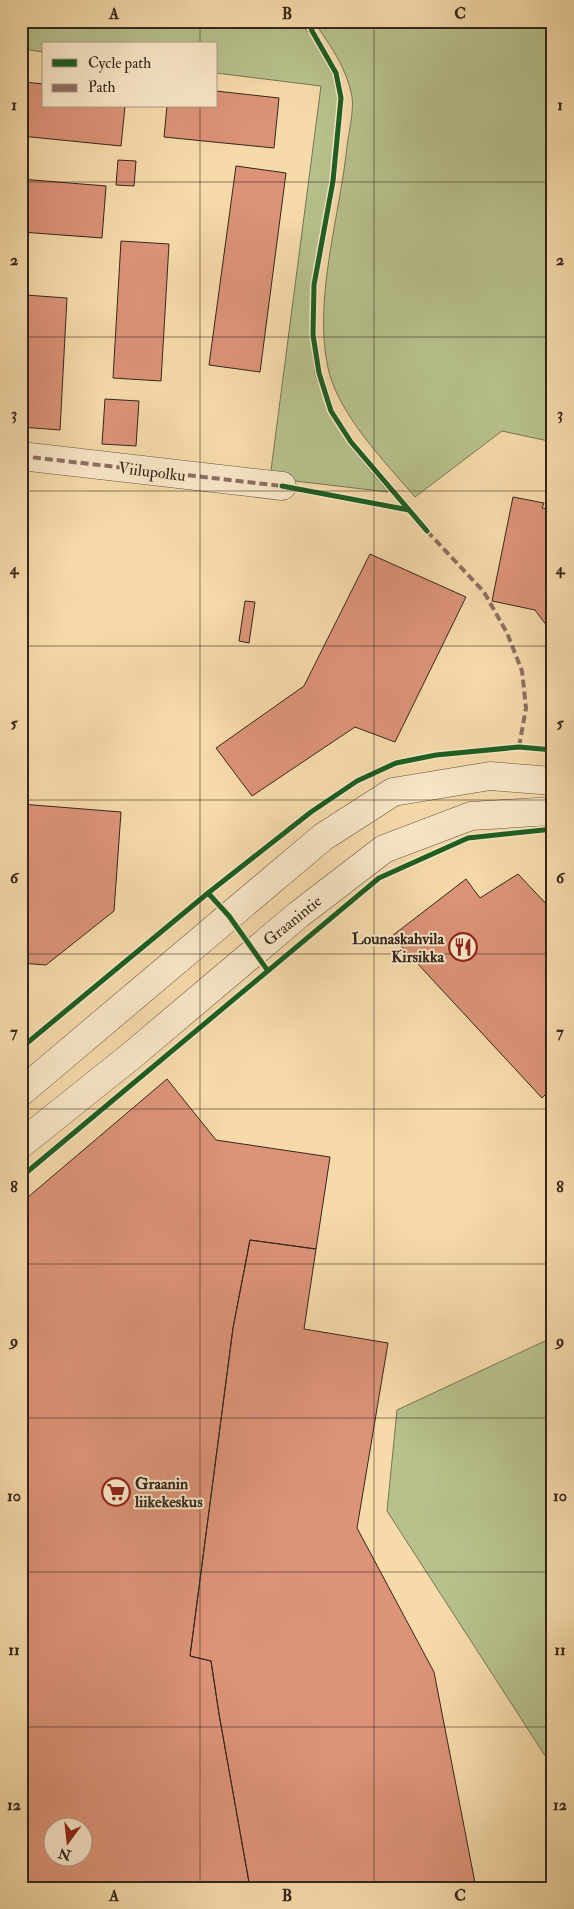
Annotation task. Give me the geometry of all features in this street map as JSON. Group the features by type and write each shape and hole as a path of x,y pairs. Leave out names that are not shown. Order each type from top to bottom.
{"street":[{"name":"Viilupolku","path":"21,456 282,486"},
{"path":"21,1092 323,837 394,792 490,776 553,781"},
{"name":"Graanintie","path":"21,1144 131,1056 298,915 384,849 472,816 553,812"}],"green space":[{"path":"33,21 290,21 302,26 310,34 333,75 338,99 330,180 311,284 311,335 315,374 329,411 348,444 388,492 270,478 321,86 218,73 218,42 42,42 42,52 21,49 21,24"},
{"path":"316,21 553,21 553,442 502,431 415,497 377,453 352,420 333,385 328,368 324,342 326,286 329,257 344,173 351,121 352,97 343,68 317,26"},
{"path":"547,1340 553,1341 553,1768 387,1511 397,1410"}],"building":[{"path":"24,82 42,84 42,108 125,108 121,146 21,136"},
{"path":"218,91 279,98 274,148 164,137 167,108 218,108"},
{"path":"118,160 136,161 134,186 116,185"},
{"path":"236,166 286,173 260,372 209,365"},
{"path":"21,179 106,186 102,238 21,232"},
{"path":"121,241 169,244 161,381 113,378"},
{"path":"25,295 67,298 60,430 21,427 21,358"},
{"path":"105,399 139,401 136,446 102,444"},
{"path":"513,497 544,503 542,508 553,510 553,634 535,610 492,601"},
{"path":"370,554 466,597 395,742 355,727 252,796 216,748 304,686"},
{"path":"245,601 255,602 249,643 239,641"},
{"path":"21,804 121,812 114,911 46,965 21,963"},
{"path":"518,874 553,911 553,1087 542,1098 392,936 466,879 480,898"},
{"name":"Graanin liikekeskus","path":"167,1079 216,1140 330,1157 316,1249 250,1240 233,1328 190,1656 211,1661 250,1888 21,1888 21,1203"},
{"path":"250,1240 316,1249 304,1329 388,1343 357,1528 434,1672 476,1888 250,1888 211,1661 190,1656 233,1328"}],"marked path":[{"path":"21,456 282,486"},
{"path":"427,531 484,592 507,633 522,671 526,708 519,747"}],"cycle path":[{"path":"309,21 312,31 336,73 341,98 333,181 314,285 313,335 319,373 331,411 351,442 427,531"},
{"path":"282,486 409,510"},
{"path":"21,1048 208,893 311,812 357,781 396,763 436,755 519,747 553,750"},
{"path":"21,1177 379,878 468,838 553,829"},
{"path":"208,893 229,916 268,971"}],"place":[{"name":"Lounaskahvila Kirsikka","path":"463,947"},
{"name":"Graanin liikekeskus","path":"116,1492"}]}
